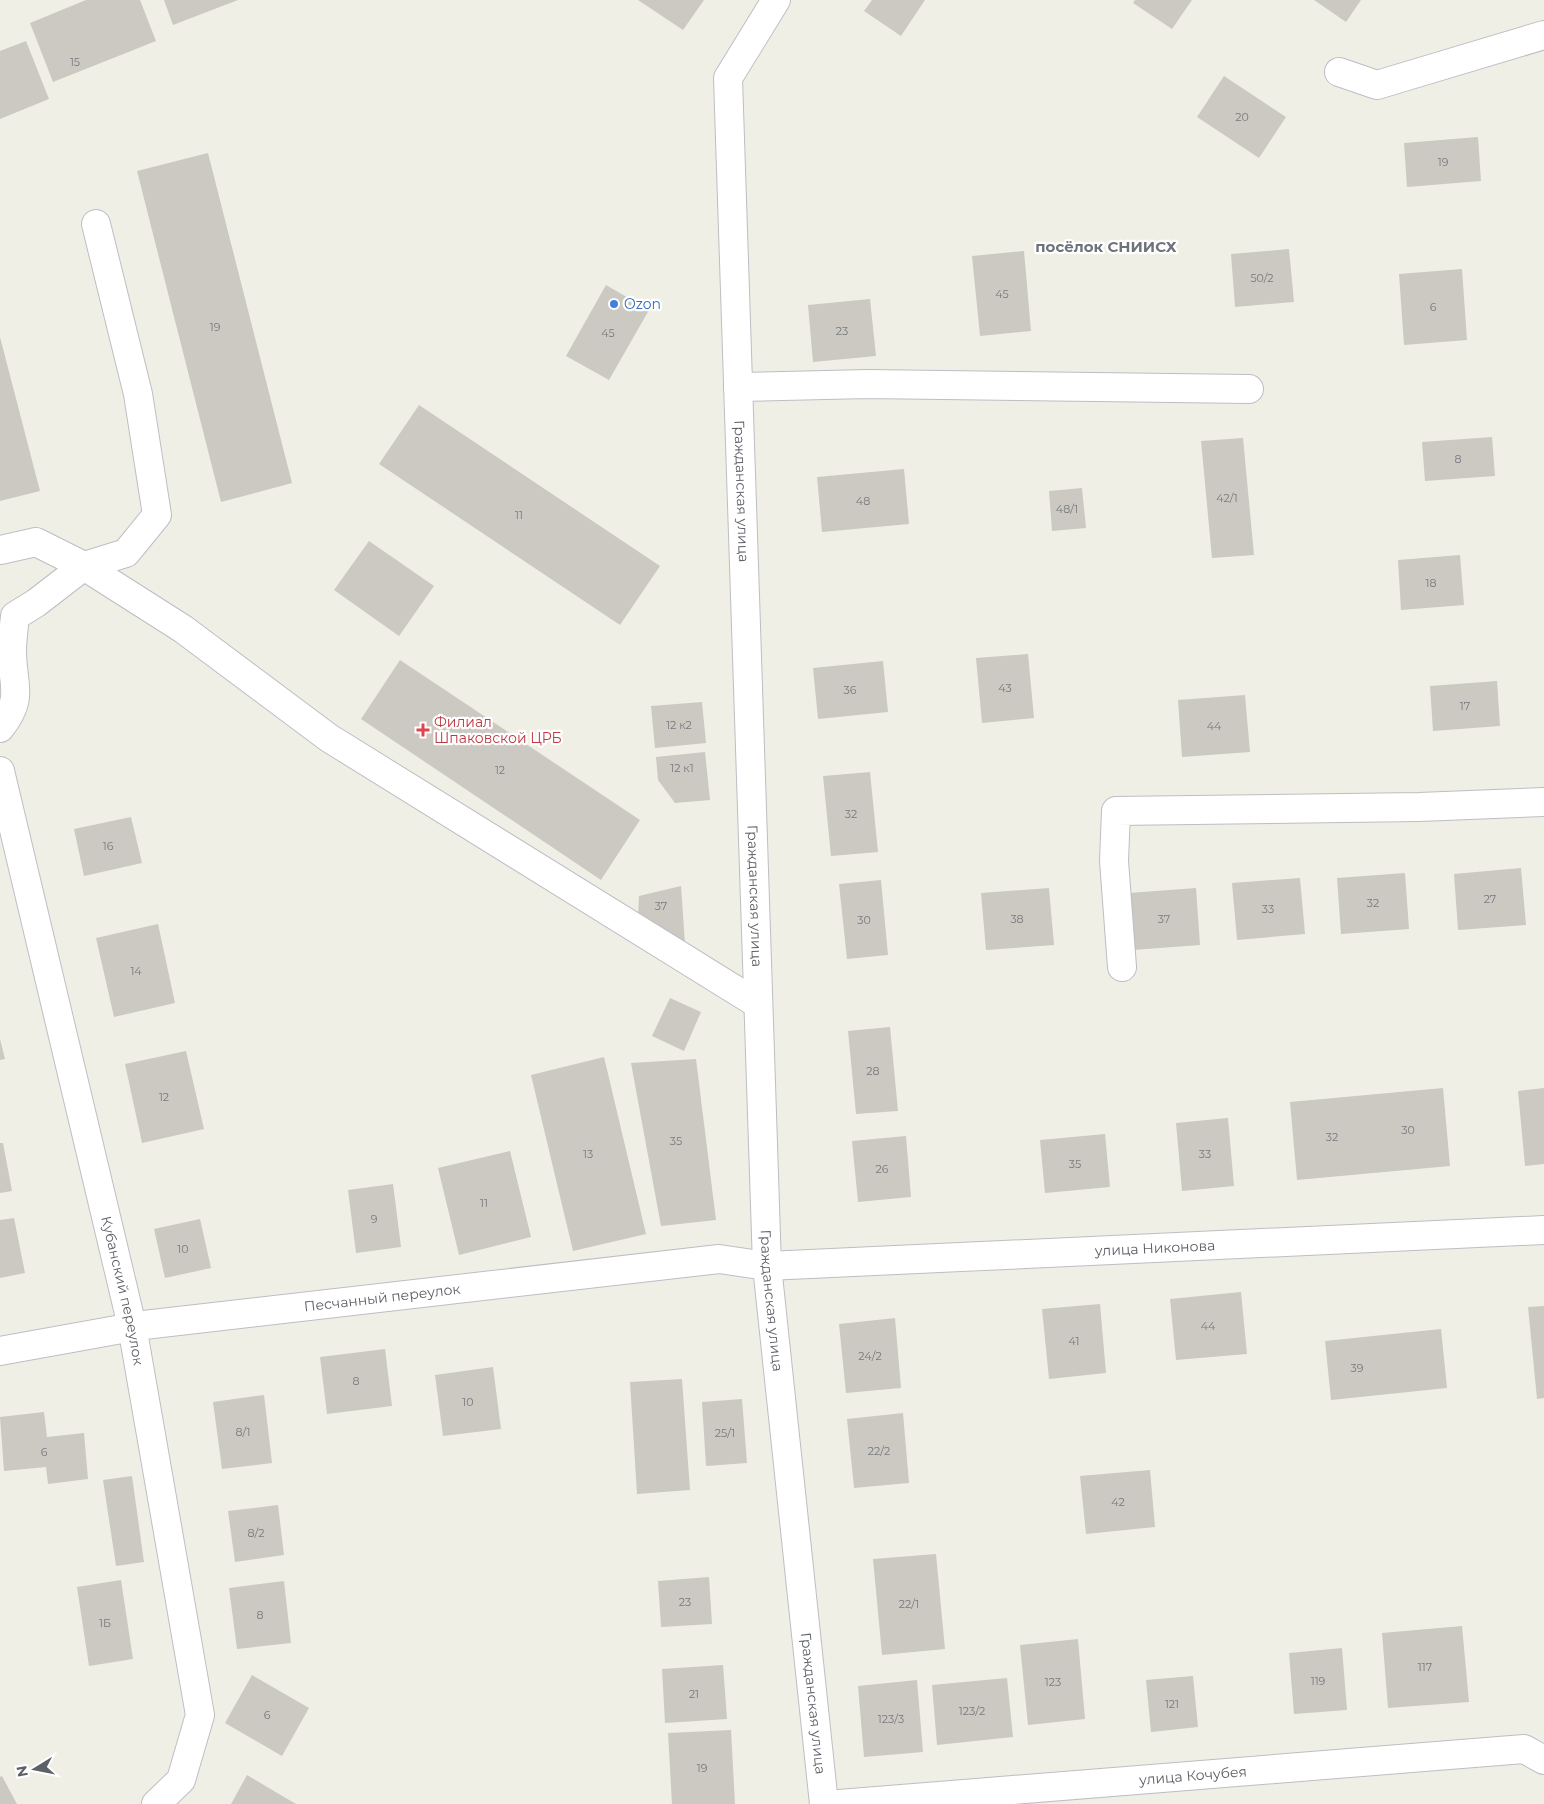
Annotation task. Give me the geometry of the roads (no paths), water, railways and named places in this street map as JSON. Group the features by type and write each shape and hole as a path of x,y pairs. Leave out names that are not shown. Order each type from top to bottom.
{"street":[{"name":"Гражданская улица","path":"776,0 728,78 766,1266 824,1804"},
{"path":"1339,72 1377,85 1544,34"},
{"path":"0,728 10,716 17,695 12,651 15,616 36,603 84,566 126,553 157,515 138,394 96,224"},
{"path":"738,387 868,384 1249,389"},
{"path":"0,550 36,542 84,566 183,628 329,738 758,1004"},
{"name":"Кубанский переулок","path":"0,772 132,1326 200,1715 181,1780 156,1804"},
{"path":"1122,967 1114,861 1116,811 1419,807 1544,802"},
{"name":"улица Никонова","path":"766,1266 1544,1230"},
{"name":"Песчанный переулок","path":"0,1351 132,1326 719,1258 766,1266"},
{"name":"улица Кочубея","path":"839,1804 1524,1749 1544,1760"}],"place":[{"name":"Ozon","path":"614,304"},
{"name":"Филиал Шпаковской ЦРБ","path":"423,730"}],"district":[{"name":"посёлок СНИИСХ","path":"1106,247"}]}
